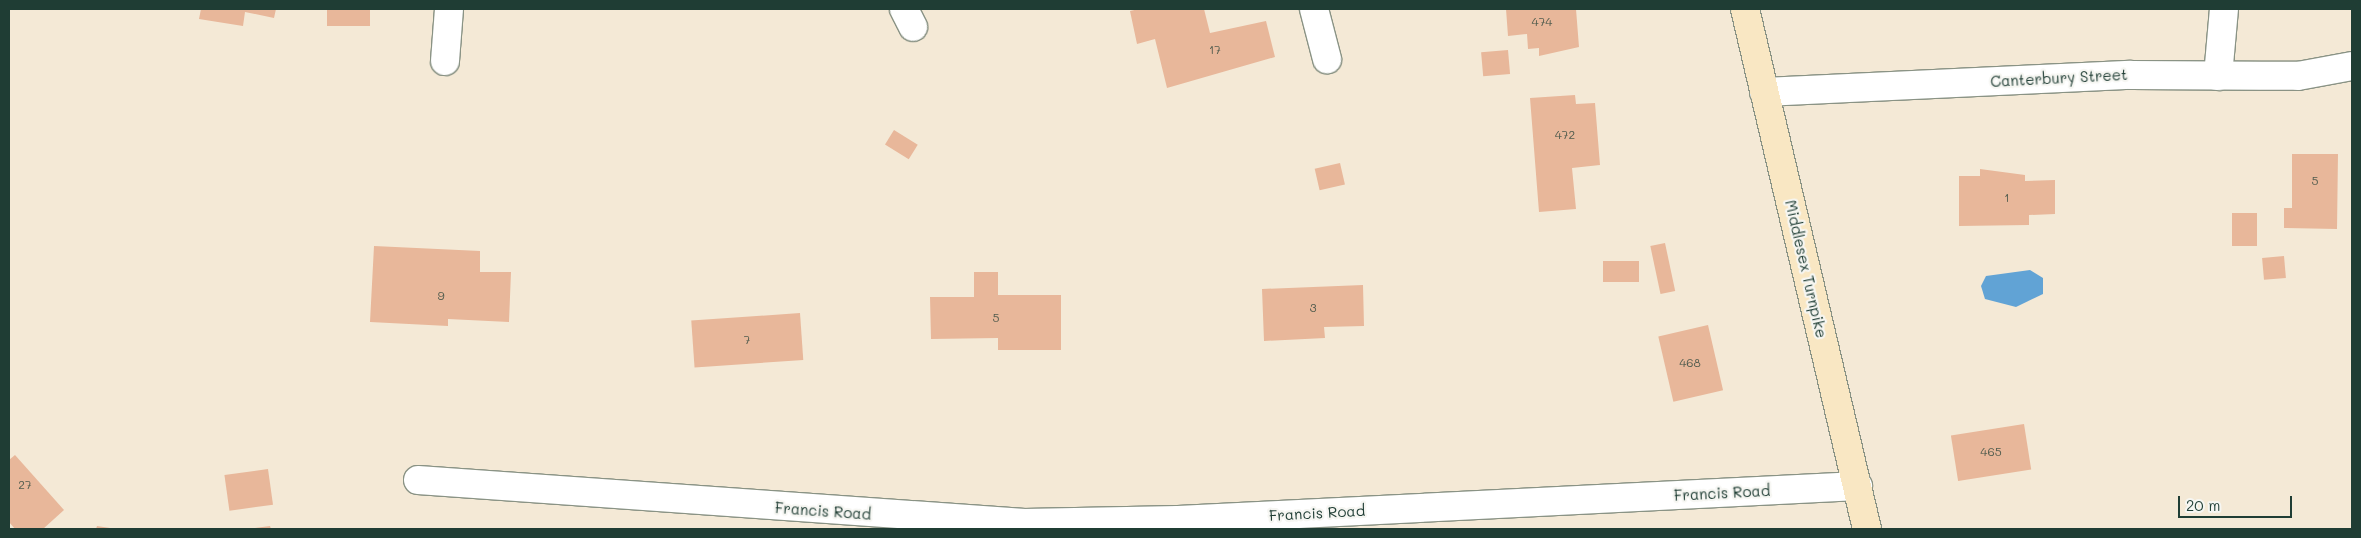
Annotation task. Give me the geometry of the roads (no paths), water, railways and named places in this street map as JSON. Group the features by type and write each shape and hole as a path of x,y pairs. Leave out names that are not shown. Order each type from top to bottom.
{"main road":[{"name":"Middlesex Turnpike","path":"1745,9 1867,529"}],"street":[{"path":"445,61 450,9"},
{"path":"1314,9 1327,59"},
{"path":"2218,76 2224,9"},
{"name":"Canterbury Street","path":"1764,92 2131,75 2298,76 2352,66"},
{"name":"Francis Road","path":"418,480 950,521 1178,525 1858,486"}],"water":[{"path":"2030,270 2043,278 2043,294 2016,307 1985,299 1981,286 1986,276"}]}
